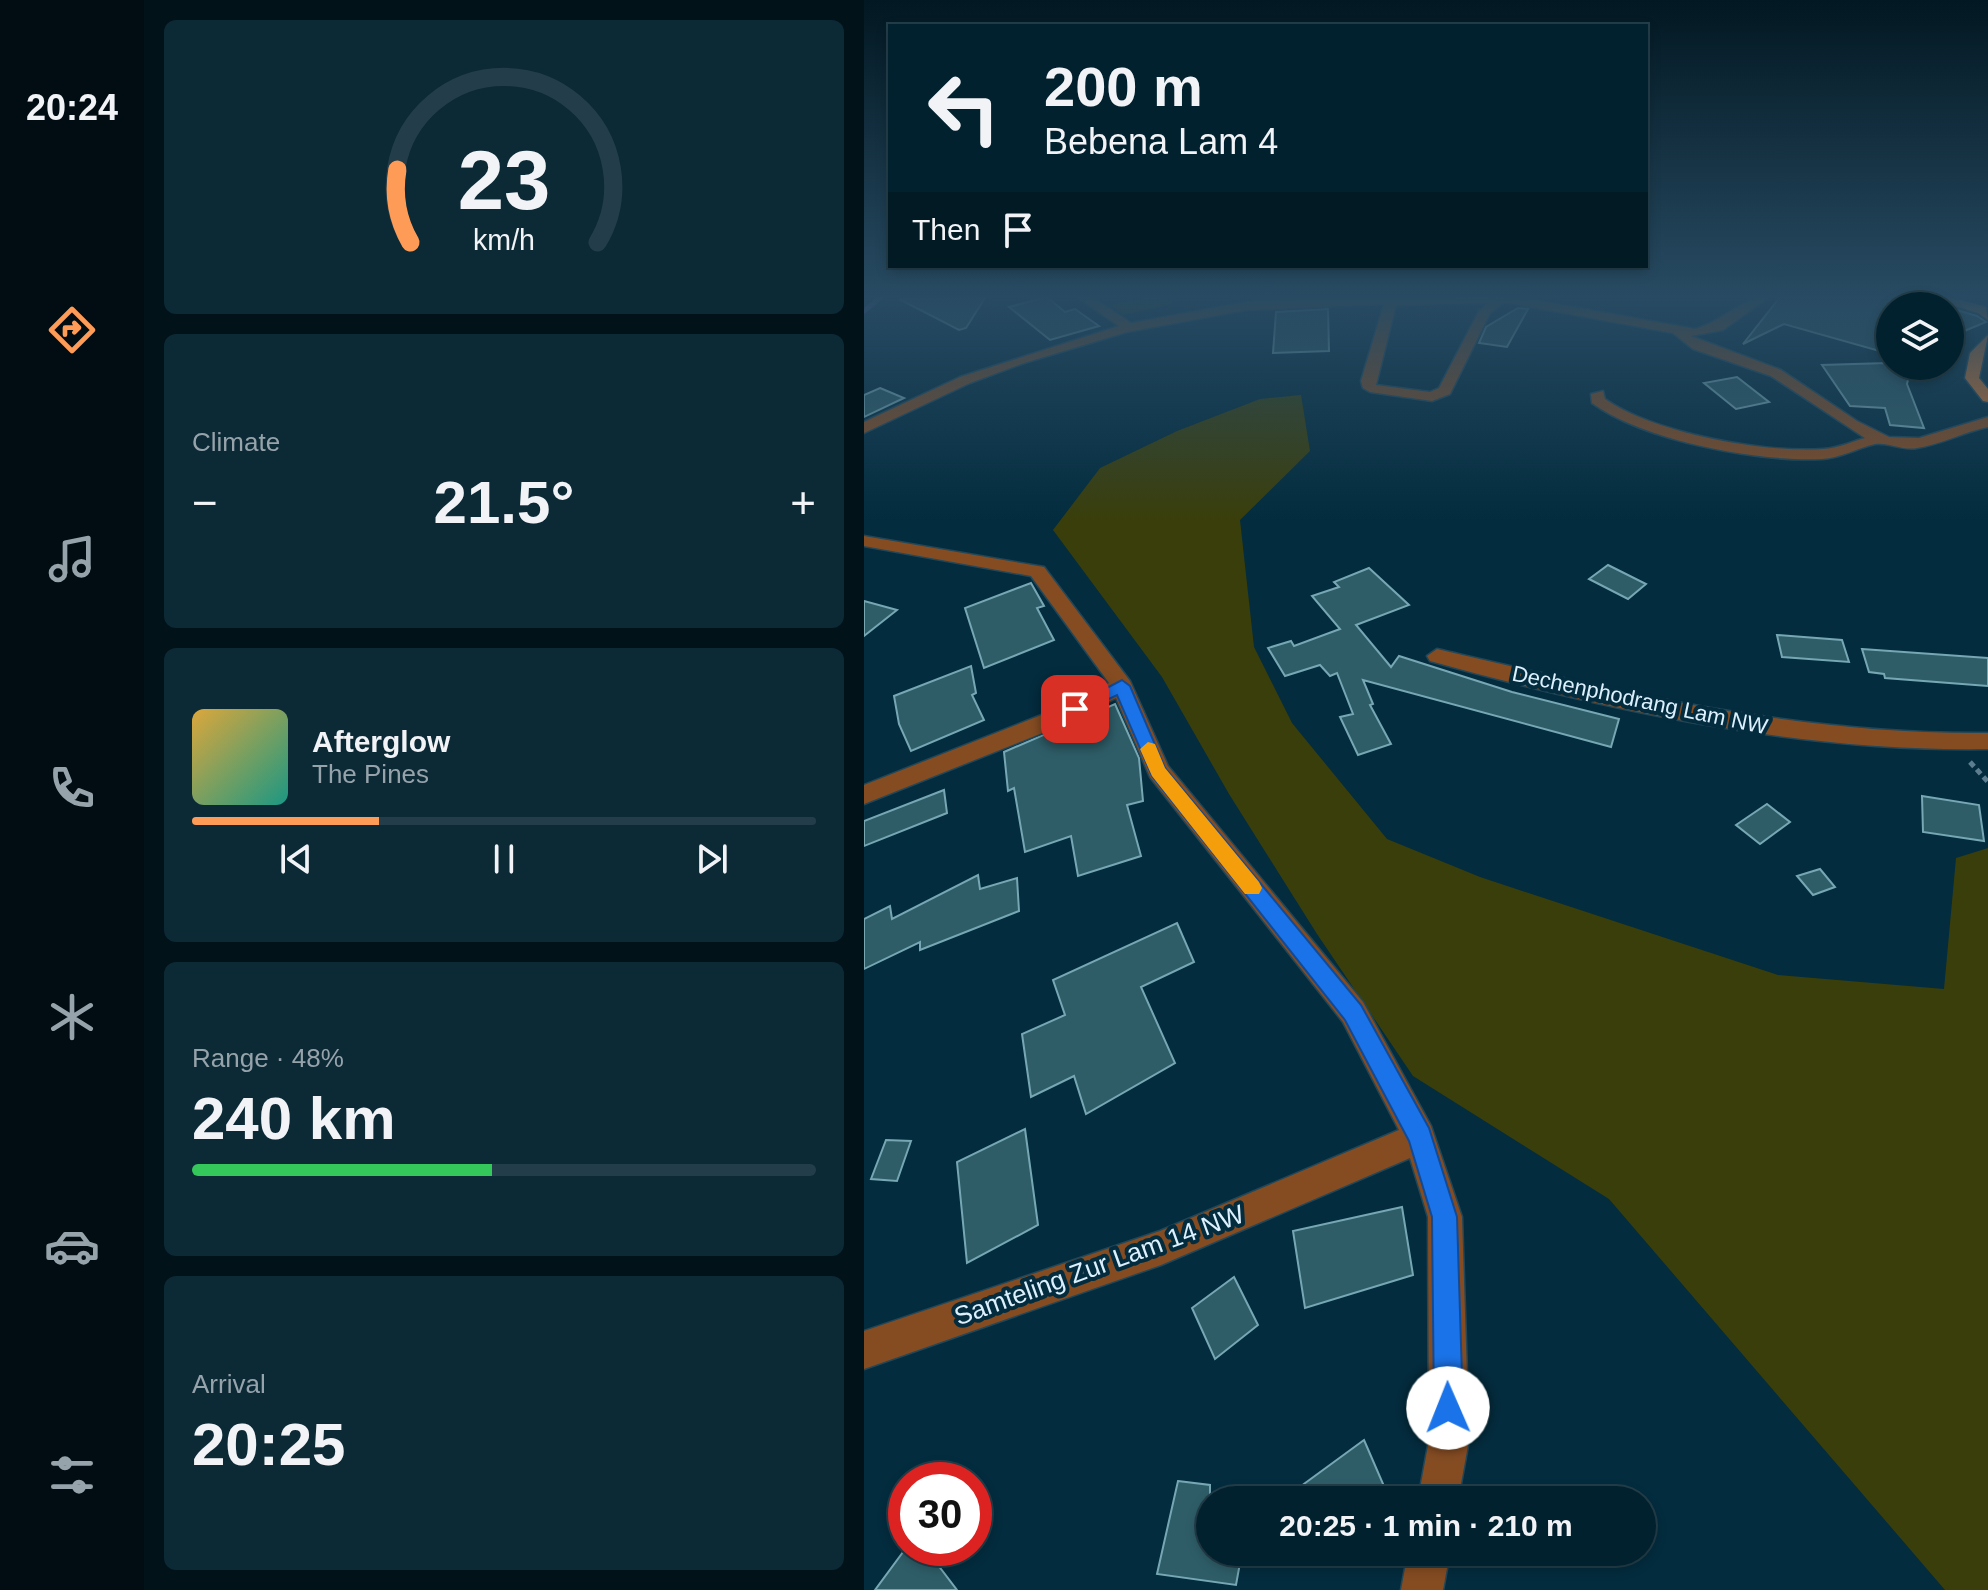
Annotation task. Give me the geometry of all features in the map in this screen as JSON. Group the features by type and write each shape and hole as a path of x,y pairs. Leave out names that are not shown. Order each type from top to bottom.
{"main road":[{"path":"1973,371 1972,378 1988,398"}],"street":[{"path":"864,428 924,395 985,371"},
{"path":"1371,371 1370,388 1432,397 1445,391 1455,371"},
{"path":"1772,371 1879,438 1899,444 1919,444 1959,428 1988,422"},
{"path":"1598,394 1597,400 1605,408 1631,422 1770,450 1820,455 1879,438"},
{"path":"864,541 1037,571 1122,686 1158,771 1353,1012 1420,1137 1445,1217 1449,1440 1441,1486"},
{"name":"Dechenphodrang Lam NW","path":"1437,656 1724,721 1936,744 1988,741"},
{"path":"864,795 1052,720 1122,686"},
{"name":"Samteling Zur Lam 14 NW","path":"864,1350 1161,1248 1420,1137"},
{"path":"1422,1590 1426,1566"}],"green space":[{"path":"1301,395 1310,451 1240,520 1254,647 1292,723 1387,839 1480,877 1778,975 1944,989 1956,858 1988,848 1988,1590 1945,1590 1609,1199 1413,1076 1317,934 1229,794 1162,677 1053,530 1100,468 1177,431 1260,399"}],"building":[{"path":"1826,371 1876,371 1876,380 1908,380 1924,428 1890,425 1885,408 1850,406"},
{"path":"1737,377 1769,402 1736,409 1704,383"},
{"path":"880,388 904,398 864,417 864,395"},
{"path":"1608,565 1646,584 1628,599 1589,579"},
{"path":"1369,568 1409,605 1356,625 1391,667 1399,656 1512,692 1619,719 1611,747 1363,680 1373,704 1370,705 1391,744 1358,755 1340,717 1353,714 1337,673 1330,676 1320,665 1285,676 1268,648 1291,641 1294,646 1340,629 1312,596 1339,587 1334,582"},
{"path":"1031,583 1044,606 1037,608 1054,640 984,668 965,608"},
{"path":"864,601 897,610 864,636"},
{"path":"1777,635 1842,640 1849,662 1782,657"},
{"path":"1862,649 1988,658 1988,686 1885,678 1884,674 1869,672"},
{"path":"971,666 976,693 972,695 984,720 911,751 899,724 894,696"},
{"path":"1115,704 1139,758 1143,801 1127,805 1141,856 1078,876 1071,836 1025,852 1014,788 1008,791 1004,752"},
{"path":"944,790 947,813 864,846 864,821"},
{"path":"1922,796 1979,805 1984,841 1923,832"},
{"path":"1767,804 1790,822 1760,844 1736,825"},
{"path":"1820,869 1835,887 1813,895 1797,876"},
{"path":"978,875 980,889 1017,878 1019,911 920,950 920,942 864,969 864,919 890,906 892,919"},
{"path":"1177,923 1194,962 1141,987 1175,1063 1086,1114 1074,1076 1031,1097 1022,1034 1065,1015 1053,980"},
{"path":"1025,1129 1038,1225 967,1263 957,1162"},
{"path":"886,1140 911,1141 897,1181 871,1179"},
{"path":"1402,1207 1413,1275 1305,1308 1293,1231"},
{"path":"1234,1277 1258,1325 1215,1359 1192,1308"},
{"path":"1364,1440 1384,1486 1301,1486"},
{"path":"1178,1481 1210,1485 1196,1486 1196,1566 1239,1566 1236,1585 1157,1574"},
{"path":"893,1566 939,1566 957,1590 875,1590"}],"slow traffic":[{"path":"1148,749 1158,771 1252,888"}],"route":[{"path":"1075,709 1122,686 1158,771 1353,1012 1420,1137 1445,1217 1448,1408"}]}
